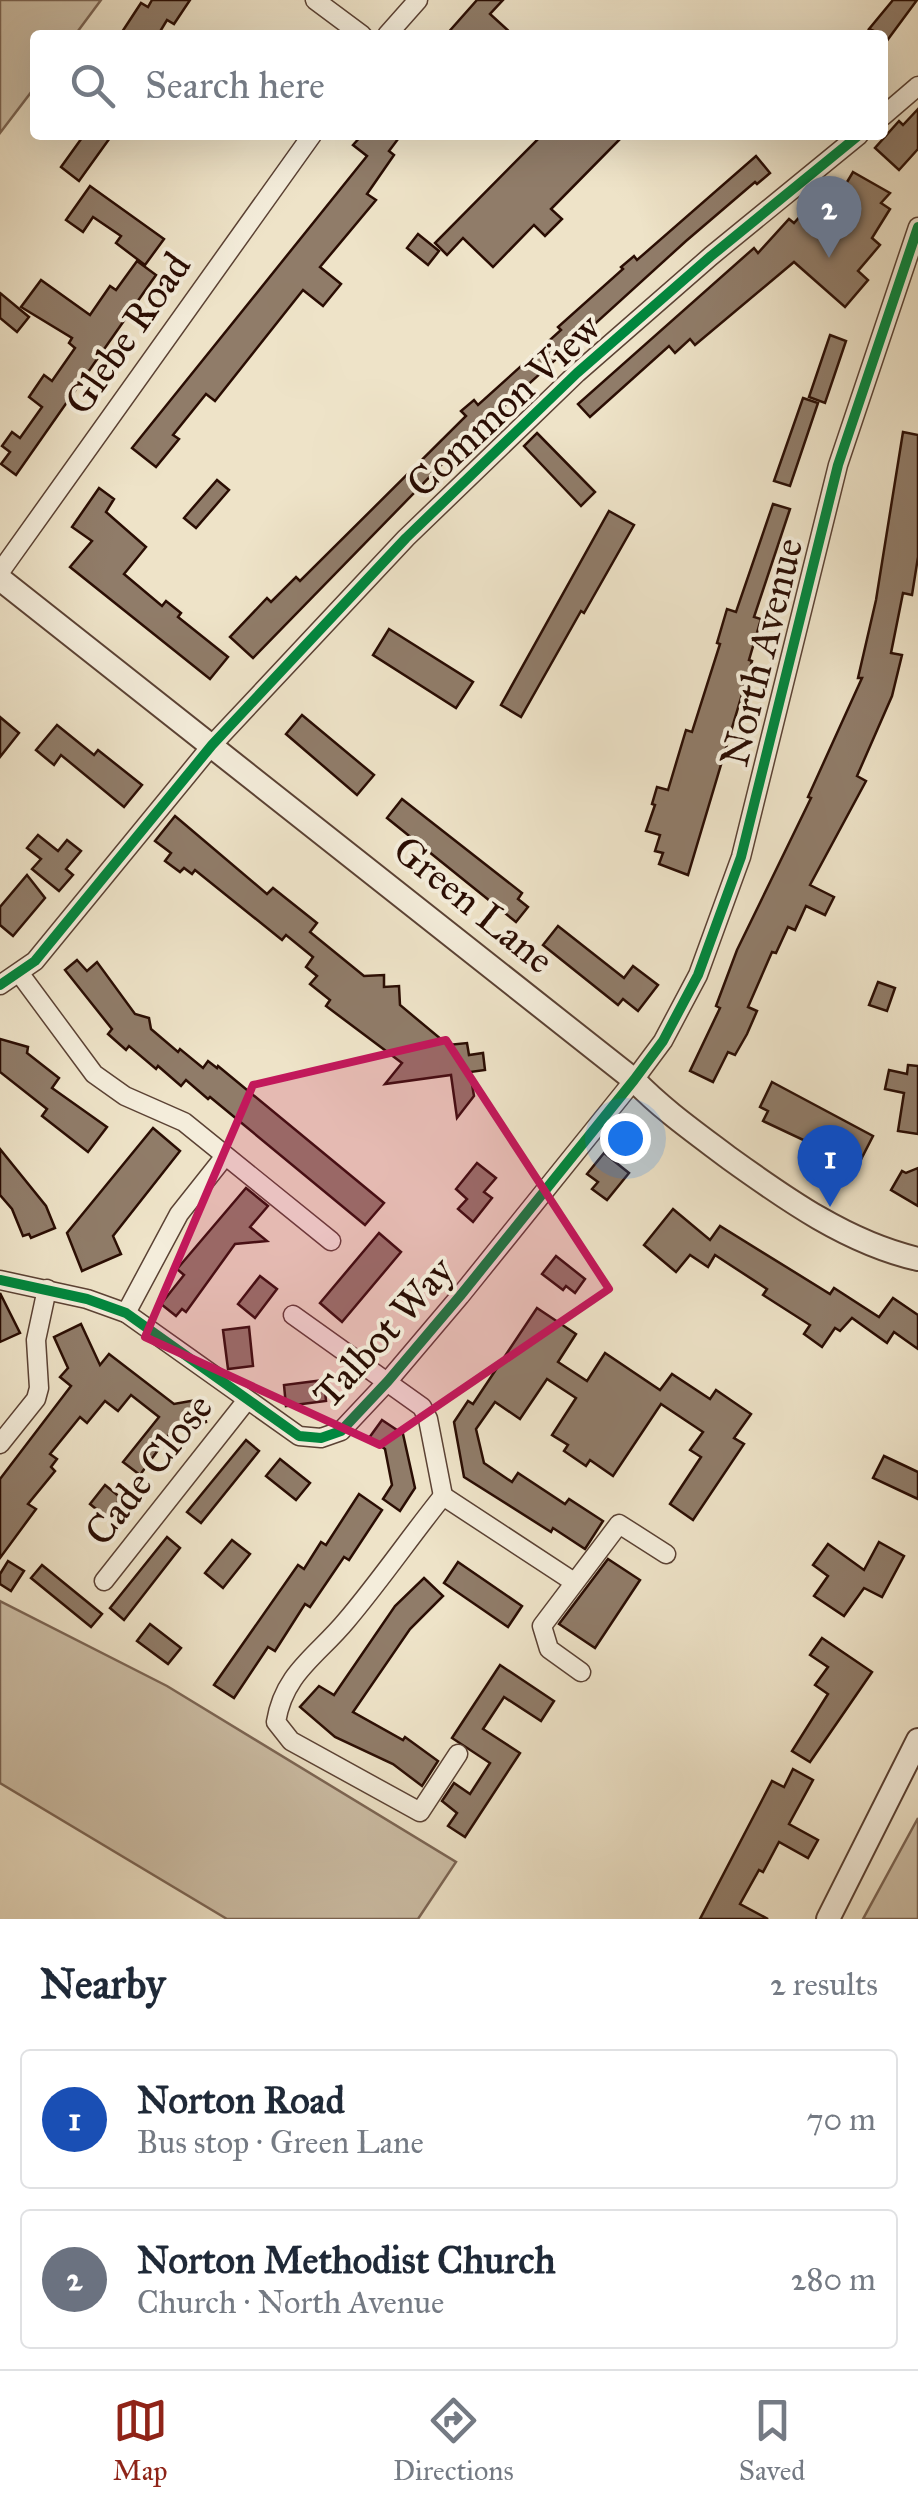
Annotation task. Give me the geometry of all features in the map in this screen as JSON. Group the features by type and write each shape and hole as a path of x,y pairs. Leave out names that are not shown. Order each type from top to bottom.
{"street":[{"path":"314,0 355,30"},
{"path":"392,30 418,0"},
{"path":"888,112 918,86"},
{"name":"Glebe Road","path":"0,575 308,140"},
{"name":"Common View","path":"0,985 35,962 212,745 406,538 577,373 724,244 853,140"},
{"name":"North Avenue","path":"634,1080 663,1041 698,974 741,857 838,466 918,227"},
{"name":"Green Lane","path":"0,575 634,1080 676,1119 793,1205 857,1236 918,1259"},
{"path":"20,974 94,1074 125,1096 184,1122 331,1241"},
{"name":"Talbot Way","path":"0,1280 48,1289 126,1313 287,1430 298,1436 321,1438 350,1424 388,1381 634,1080"},
{"path":"126,1313 179,1214 225,1156"},
{"path":"0,1444 36,1400 36,1340 48,1289"},
{"path":"293,1315 422,1406 428,1419 442,1496 574,1582"},
{"name":"Cade Close","path":"104,1581 247,1400"},
{"path":"442,1496 346,1622 290,1679 279,1702 276,1722 291,1740 420,1812 458,1754"},
{"path":"581,1672 549,1648 542,1626 619,1524 666,1554"},
{"path":"828,1919 918,1740"}],"highlighted area":[{"path":"446,1040 609,1289 380,1445 145,1337 253,1085"}],"shaded area":[{"path":"0,0 101,0 79,30 30,30 30,94 0,133"},
{"path":"0,1601 167,1686 456,1862 418,1919 227,1919 0,1783"},
{"path":"918,1818 918,1919 863,1919"}],"building":[{"path":"152,0 190,0 174,24 167,20 161,30 123,30 141,3 148,7"},
{"path":"477,0 503,0 490,14 508,30 450,30"},
{"path":"893,0 917,0 888,39 888,30 869,29"},
{"path":"918,109 918,149 899,170 875,148 882,140 888,140 888,133 899,121 903,125"},
{"path":"80,140 108,140 79,181 61,167"},
{"path":"358,140 397,140 389,151 394,155 367,194 376,200 320,267 341,284 323,306 303,290 215,401 206,394 173,435 179,439 156,467 132,448 367,156 353,145"},
{"path":"537,140 619,140 551,209 562,219 545,236 534,225 493,267 463,238 447,255 435,243"},
{"path":"756,156 770,173 686,241 455,451 253,658 230,637 267,598 271,602 296,577 300,581 466,416 461,411 474,400 478,405 561,330 558,327 621,267 634,256 637,260"},
{"path":"853,172 890,193 881,203 890,209 872,238 880,245 858,271 868,280 845,307 794,262 695,345 690,339 675,353 669,346 590,417 578,404 754,248 758,253 789,219 794,223 821,193 834,204"},
{"path":"90,186 164,239 145,265 116,243 121,236 93,217 83,232 66,220"},
{"path":"418,234 439,251 428,265 407,248"},
{"path":"137,261 156,275 16,475 1,464 10,452 2,446 12,432 20,438 42,407 29,397 44,375 52,381 75,348 69,343 72,338 21,307 41,280 90,315 110,286 116,290"},
{"path":"0,293 29,317 17,332 0,318"},
{"path":"830,335 846,341 825,403 809,397"},
{"path":"803,398 818,403 790,486 774,481"},
{"path":"903,432 918,435 918,557 912,595 903,593 891,653 902,655 892,696 857,776 866,781 810,885 834,897 825,915 806,906 795,930 788,927 776,953 772,952 748,1007 757,1011 747,1034 735,1055 728,1052 713,1082 690,1071 720,1008 716,1006 737,950 811,798 808,797 862,678 858,678 876,600"},
{"path":"537,433 595,492 581,506 524,446"},
{"path":"217,480 229,490 196,528 184,518"},
{"path":"99,488 114,499 106,512 146,547 124,574 162,606 166,601 181,613 178,617 228,657 210,679 70,567 92,541 72,527"},
{"path":"773,504 790,509 754,617 761,619 749,660 752,661 688,875 659,864 663,853 655,851 660,835 646,831 655,805 652,804 657,787 668,790 686,730 692,732 727,609 736,612"},
{"path":"609,511 634,525 521,717 501,705"},
{"path":"389,629 473,682 456,708 373,655"},
{"path":"302,715 374,775 357,795 286,734"},
{"path":"0,717 19,733 0,757"},
{"path":"57,725 94,755 98,750 142,785 124,807 61,755 54,765 36,750"},
{"path":"402,799 522,893 518,899 528,907 516,922 387,818"},
{"path":"175,816 267,894 273,888 317,923 310,932 364,976 384,975 384,987 399,986 400,1005 448,1045 467,1043 469,1055 483,1053 485,1070 470,1072 474,1096 457,1118 451,1075 385,1084 402,1063 326,1006 330,1000 310,984 317,976 306,967 313,957 286,935 282,940 195,870 192,874 184,868 180,872 165,861 171,853 155,841"},
{"path":"38,835 58,851 67,840 81,851 66,869 73,875 59,891 32,869 41,859 27,848"},
{"path":"27,875 45,898 13,936 0,925 0,907"},
{"path":"558,926 624,978 633,966 658,985 638,1011 623,999 618,1005 543,945"},
{"path":"77,960 87,971 97,962 135,1014 149,1018 151,1029 178,1052 180,1049 203,1068 208,1061 218,1066 384,1203 365,1225 210,1097 186,1080 181,1086 129,1046 126,1050 108,1034 112,1029 65,970"},
{"path":"878,982 895,988 887,1011 869,1005"},
{"path":"0,1039 28,1047 27,1053 59,1078 52,1088 107,1127 88,1152 42,1116 47,1109 0,1072"},
{"path":"908,1065 918,1066 918,1134 898,1131 904,1093 885,1089 889,1070 907,1074"},
{"path":"772,1082 873,1136 855,1171 826,1157 829,1152 763,1121 768,1111 760,1107"},
{"path":"153,1128 180,1151 113,1236 121,1254 82,1271 67,1233"},
{"path":"0,1149 46,1206 55,1228 31,1238 29,1234 23,1236 12,1209 0,1195"},
{"path":"604,1153 629,1173 607,1200 592,1189 598,1182 587,1174"},
{"path":"477,1163 496,1178 484,1192 492,1198 473,1222 458,1209 467,1199 456,1189"},
{"path":"918,1168 918,1206 891,1190 902,1171"},
{"path":"246,1188 268,1206 250,1227 267,1241 235,1244 186,1312 182,1309 176,1316 161,1304 184,1275 177,1269"},
{"path":"673,1209 710,1240 720,1226 830,1294 834,1288 879,1317 893,1298 918,1315 918,1349 894,1332 887,1343 852,1318 840,1331 835,1328 822,1347 804,1334 810,1325 763,1295 767,1289 715,1255 708,1267 690,1255 676,1272 644,1245"},
{"path":"379,1233 401,1252 342,1322 320,1303"},
{"path":"556,1256 585,1279 575,1293 566,1286 563,1290 542,1274"},
{"path":"260,1276 277,1289 255,1318 238,1304"},
{"path":"0,1293 20,1333 0,1342"},
{"path":"537,1308 576,1334 558,1362 587,1381 605,1353 660,1390 672,1374 710,1399 716,1390 751,1414 734,1438 744,1444 693,1520 670,1504 701,1457 690,1450 703,1432 661,1404 613,1476 590,1460 586,1466 564,1451 568,1445 552,1435 576,1398 547,1379 520,1419 495,1402 476,1429 484,1463 512,1482 518,1473 565,1504 569,1499 603,1521 585,1549 464,1477 454,1422 468,1401 473,1404"},
{"path":"81,1324 100,1365 109,1354 174,1404 202,1399 206,1422 174,1428 140,1475 123,1462 159,1417 131,1395 118,1411 105,1401 87,1423 80,1417 50,1454 57,1459 51,1467 55,1471 28,1504 36,1509 0,1558 0,1479 71,1386 60,1377 68,1368 54,1337"},
{"path":"249,1327 253,1366 228,1369 223,1330"},
{"path":"324,1380 326,1401 286,1406 284,1385"},
{"path":"382,1420 403,1434 415,1488 400,1511 383,1499 392,1485 385,1449 369,1438"},
{"path":"246,1440 259,1451 201,1523 187,1512"},
{"path":"884,1456 918,1472 918,1499 873,1478"},
{"path":"280,1459 310,1483 296,1500 266,1476"},
{"path":"105,1485 121,1498 106,1517 90,1504"},
{"path":"359,1494 382,1510 349,1560 344,1557 310,1607 305,1604 275,1651 268,1647 234,1698 214,1685 298,1565 304,1569 321,1542 326,1545"},
{"path":"167,1537 180,1548 124,1620 110,1608"},
{"path":"232,1540 250,1554 223,1588 205,1573"},
{"path":"879,1542 904,1556 882,1597 864,1588 844,1616 814,1596 828,1576 813,1565 828,1544 864,1570"},
{"path":"608,1559 640,1580 595,1648 559,1624"},
{"path":"8,1561 24,1571 11,1591 0,1584 0,1574"},
{"path":"458,1562 522,1606 508,1627 444,1583"},
{"path":"42,1565 102,1614 91,1627 31,1578"},
{"path":"424,1578 443,1596 410,1629 353,1712 403,1740 405,1737 438,1761 422,1786 393,1764 335,1737 300,1707 319,1686 334,1695 395,1606"},
{"path":"150,1624 181,1648 168,1664 137,1641"},
{"path":"822,1638 872,1672 810,1762 792,1751 828,1694 815,1685 828,1667 810,1655"},
{"path":"500,1665 554,1701 541,1721 504,1697 483,1729 520,1753 465,1837 448,1826 457,1813 442,1801 454,1783 470,1794 490,1763 452,1738"},
{"path":"793,1769 813,1780 789,1824 818,1840 808,1858 779,1842 763,1872 759,1870 740,1904 768,1919 700,1919 772,1781 784,1787"}],"cycle path":[{"path":"0,985 35,961 212,745 406,538 577,373 853,140"},
{"path":"0,1280 87,1299 126,1313 299,1436 321,1438 341,1431 388,1381 634,1080 663,1041 698,975 741,857 838,465 918,227"}],"place":[{"name":"Norton Methodist Church","path":"829,258"},
{"name":"Norton Road","path":"830,1207"}]}
